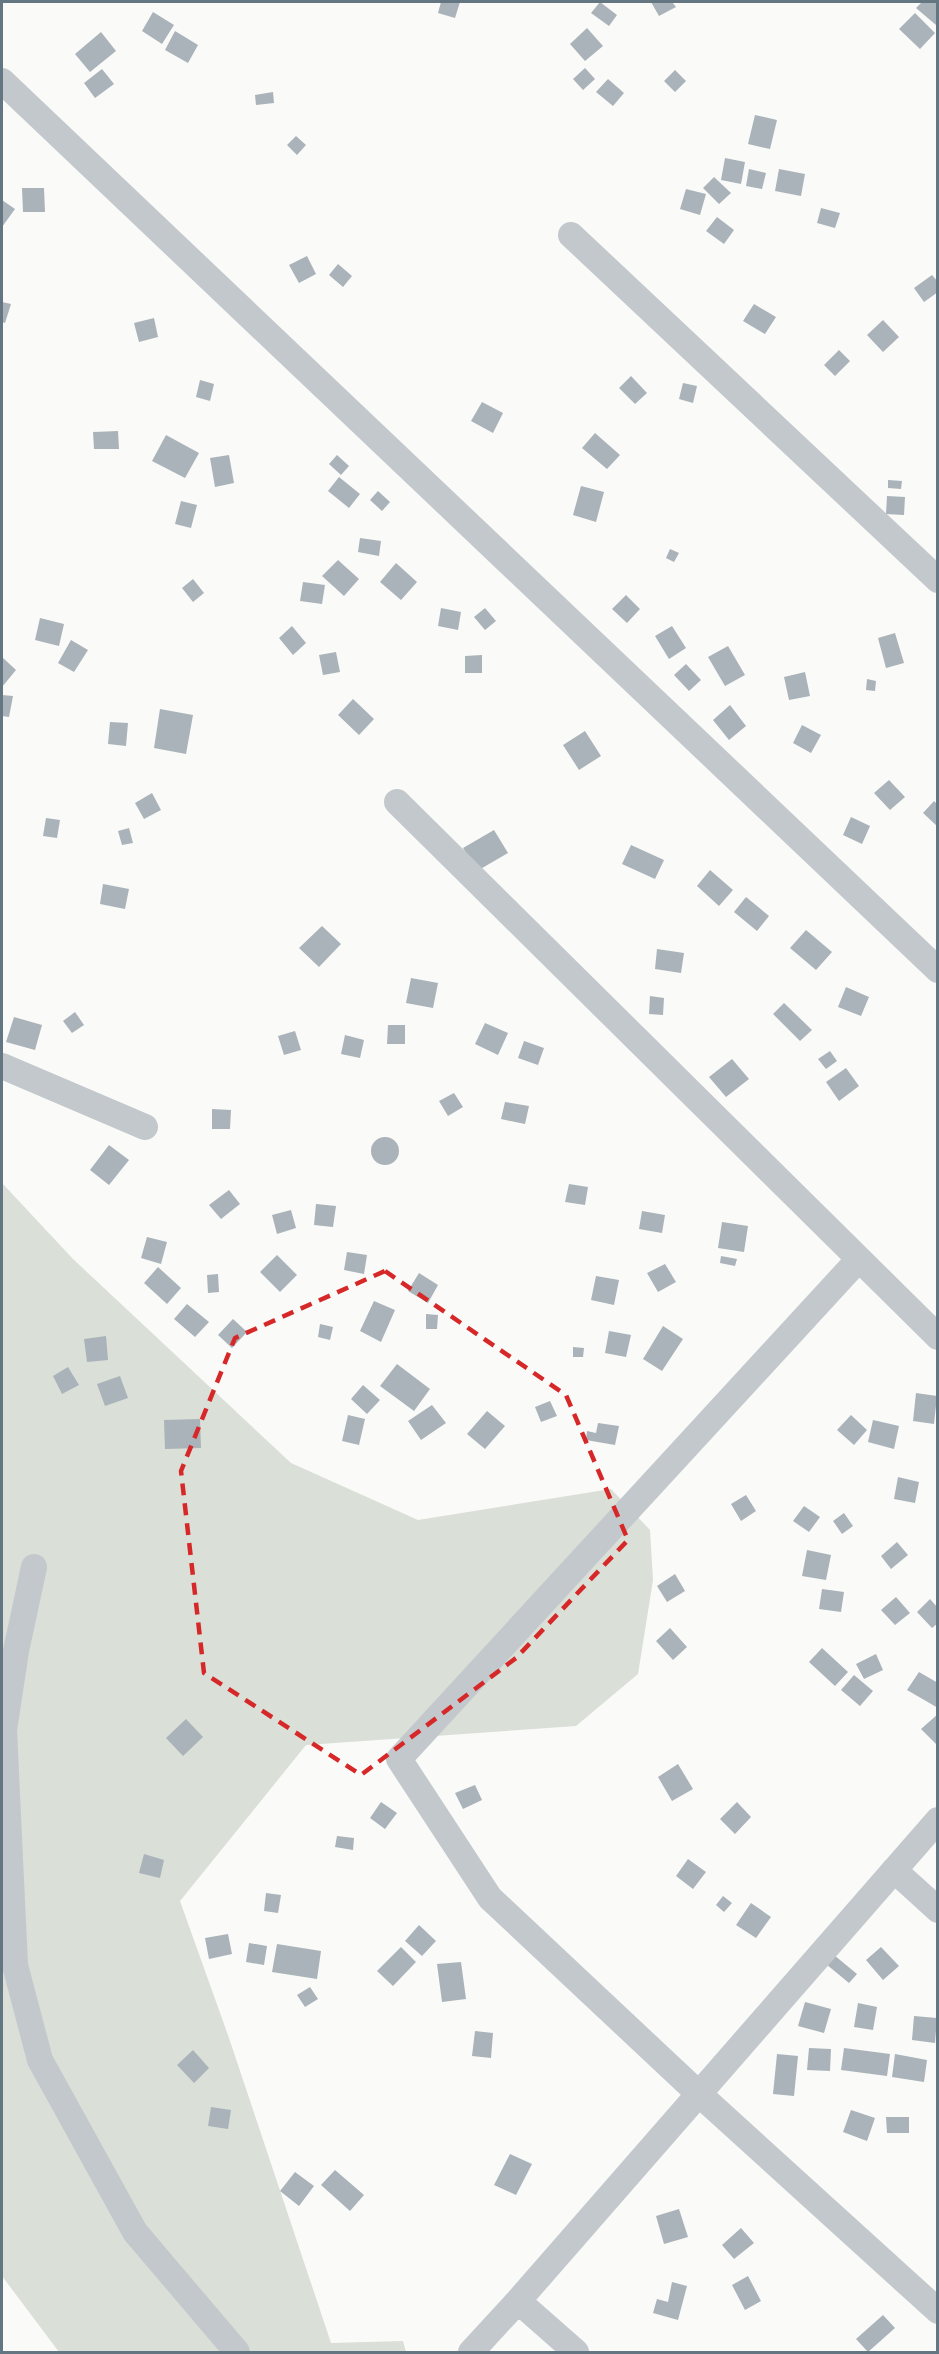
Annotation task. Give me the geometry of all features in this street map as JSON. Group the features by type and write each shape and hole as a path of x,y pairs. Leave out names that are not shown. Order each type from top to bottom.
{"street":[{"path":"2,81 938,970"},
{"path":"571,235 938,580"},
{"path":"397,802 938,1337"},
{"path":"2,1066 145,1127"},
{"path":"859,1259 399,1759 490,1898 699,2094 938,2311"},
{"path":"34,1567 9,1654 4,1730 15,1965 40,2060 135,2232 237,2352"},
{"path":"471,2352 938,1820"},
{"path":"894,1870 938,1910"},
{"path":"518,2301 576,2352"}],"highlighted area":[{"path":"385,1271 566,1395 628,1540 516,1658 361,1775 204,1673 181,1471 235,1338"}],"shaded area":[{"path":"2,1183 73,1259 291,1463 418,1520 611,1489 650,1530 653,1580 638,1674 576,1726 306,1745 180,1901 229,2038 331,2343 403,2341 406,2352 59,2352 2,2276"}],"building":[{"path":"441,2 460,2 455,18 438,13"},
{"path":"600,2 617,15 609,26 591,13"},
{"path":"651,2 672,2 676,7 659,16"},
{"path":"922,2 938,2 936,25 916,8"},
{"path":"153,12 174,25 162,44 142,31"},
{"path":"915,13 935,33 920,49 899,29"},
{"path":"587,28 603,46 585,61 570,44"},
{"path":"175,31 198,45 188,63 165,50"},
{"path":"101,32 116,51 90,72 75,54"},
{"path":"585,68 595,79 583,90 573,79"},
{"path":"102,69 114,84 95,98 84,83"},
{"path":"675,70 686,81 675,92 664,81"},
{"path":"608,79 624,93 613,106 596,92"},
{"path":"273,92 274,103 256,105 255,95"},
{"path":"755,115 777,120 770,149 748,144"},
{"path":"296,136 306,145 297,155 287,145"},
{"path":"725,158 745,162 741,184 721,180"},
{"path":"749,169 766,173 762,189 746,186"},
{"path":"779,169 805,174 801,196 775,191"},
{"path":"714,177 731,193 719,204 703,188"},
{"path":"22,188 44,188 45,212 23,212"},
{"path":"686,189 706,194 700,215 680,209"},
{"path":"2,200 15,209 2,227"},
{"path":"821,208 840,213 835,228 817,223"},
{"path":"717,217 734,230 724,244 706,231"},
{"path":"307,256 316,274 299,283 289,265"},
{"path":"338,264 352,276 343,287 329,275"},
{"path":"932,275 938,282 938,292 924,302 914,288"},
{"path":"2,302 11,304 5,323 2,322"},
{"path":"754,304 776,317 765,334 743,321"},
{"path":"154,318 158,337 139,342 134,323"},
{"path":"883,320 899,337 883,352 867,335"},
{"path":"839,350 850,361 835,376 824,365"},
{"path":"631,376 647,393 635,404 619,388"},
{"path":"200,380 214,384 210,401 196,397"},
{"path":"683,383 697,386 693,403 679,399"},
{"path":"482,402 503,413 493,433 471,421"},
{"path":"118,431 119,449 94,449 93,432"},
{"path":"595,433 620,455 607,469 582,448"},
{"path":"166,435 199,453 185,478 152,461"},
{"path":"229,455 234,483 215,487 210,458"},
{"path":"337,455 349,466 341,475 329,464"},
{"path":"339,477 360,494 349,508 328,491"},
{"path":"888,480 902,481 901,489 888,488"},
{"path":"581,486 604,492 596,522 573,515"},
{"path":"378,491 390,502 382,511 370,500"},
{"path":"887,496 905,497 904,515 886,514"},
{"path":"181,501 197,505 191,528 175,524"},
{"path":"360,538 381,541 379,556 358,552"},
{"path":"670,549 679,553 674,562 666,558"},
{"path":"338,560 359,579 344,596 322,576"},
{"path":"396,563 417,582 401,600 380,582"},
{"path":"193,579 204,593 193,602 182,588"},
{"path":"303,582 325,585 322,604 300,601"},
{"path":"626,595 640,609 627,623 612,609"},
{"path":"441,608 461,612 458,630 438,626"},
{"path":"485,608 496,621 485,630 474,617"},
{"path":"40,618 64,624 59,646 35,640"},
{"path":"292,626 306,643 293,655 279,638"},
{"path":"672,626 686,648 669,659 655,636"},
{"path":"895,633 904,663 886,668 878,638"},
{"path":"71,640 88,650 74,672 58,663"},
{"path":"728,646 745,675 725,686 708,657"},
{"path":"336,652 340,672 323,675 319,655"},
{"path":"482,655 482,673 465,673 465,656"},
{"path":"2,657 16,670 2,687"},
{"path":"686,664 701,680 689,691 674,675"},
{"path":"805,672 810,696 789,700 784,677"},
{"path":"867,679 876,681 875,691 866,690"},
{"path":"2,695 13,696 9,717 2,716"},
{"path":"353,699 374,719 359,735 338,715"},
{"path":"730,705 746,726 729,740 713,720"},
{"path":"160,709 193,715 186,754 154,748"},
{"path":"110,722 128,723 126,746 108,744"},
{"path":"802,725 821,735 811,753 793,743"},
{"path":"585,731 601,756 579,770 563,745"},
{"path":"889,780 905,797 890,810 874,793"},
{"path":"152,793 161,810 144,819 135,803"},
{"path":"934,801 938,805 938,827 923,813"},
{"path":"851,817 870,826 862,844 843,835"},
{"path":"46,818 60,820 57,838 43,836"},
{"path":"129,828 133,843 122,845 118,831"},
{"path":"494,830 508,853 477,871 463,848"},
{"path":"631,845 664,860 655,879 622,864"},
{"path":"710,870 733,890 719,906 697,886"},
{"path":"103,884 129,889 125,909 100,904"},
{"path":"746,897 769,916 757,931 734,912"},
{"path":"322,926 341,944 319,967 299,948"},
{"path":"806,930 832,952 816,970 790,948"},
{"path":"657,949 684,953 681,973 655,969"},
{"path":"411,978 438,983 433,1008 406,1003"},
{"path":"846,987 869,997 861,1016 838,1007"},
{"path":"650,996 664,998 663,1015 649,1014"},
{"path":"784,1003 812,1030 800,1041 773,1014"},
{"path":"75,1012 84,1025 72,1033 63,1021"},
{"path":"14,1017 42,1025 35,1050 6,1042"},
{"path":"485,1023 508,1033 498,1055 475,1044"},
{"path":"388,1025 405,1025 405,1044 387,1044"},
{"path":"295,1031 301,1050 284,1055 278,1036"},
{"path":"345,1035 364,1040 360,1058 341,1054"},
{"path":"524,1041 544,1048 538,1065 518,1058"},
{"path":"830,1051 837,1061 826,1069 818,1059"},
{"path":"732,1059 749,1079 726,1097 709,1077"},
{"path":"846,1068 859,1086 839,1101 826,1082"},
{"path":"454,1093 463,1107 448,1116 439,1101"},
{"path":"505,1102 529,1106 525,1124 501,1119"},
{"path":"212,1109 231,1110 230,1129 212,1129"},
{"path":"385,1137 395,1141 399,1151 395,1161 385,1165 375,1161 371,1151 375,1141"},
{"path":"109,1145 129,1160 109,1185 90,1170"},
{"path":"569,1184 588,1187 585,1205 565,1202"},
{"path":"229,1190 240,1204 221,1219 209,1205"},
{"path":"316,1204 336,1206 333,1227 314,1225"},
{"path":"291,1210 296,1228 277,1234 272,1215"},
{"path":"642,1211 665,1215 662,1233 639,1229"},
{"path":"722,1222 748,1226 744,1252 718,1248"},
{"path":"147,1237 167,1242 161,1264 141,1258"},
{"path":"347,1252 367,1255 364,1274 344,1270"},
{"path":"277,1255 297,1275 280,1292 260,1272"},
{"path":"721,1256 737,1259 735,1266 720,1263"},
{"path":"665,1264 676,1282 658,1292 647,1273"},
{"path":"158,1267 181,1288 167,1304 144,1283"},
{"path":"419,1273 438,1285 428,1303 408,1291"},
{"path":"218,1274 219,1292 208,1293 207,1275"},
{"path":"596,1276 619,1280 614,1305 591,1300"},
{"path":"374,1301 395,1310 381,1342 360,1331"},
{"path":"187,1304 209,1322 195,1337 174,1319"},
{"path":"426,1314 438,1315 437,1329 426,1329"},
{"path":"233,1319 247,1332 232,1348 218,1335"},
{"path":"320,1324 333,1327 330,1340 318,1337"},
{"path":"663,1326 683,1339 662,1371 643,1359"},
{"path":"609,1331 631,1335 626,1357 605,1353"},
{"path":"106,1336 108,1360 87,1362 84,1339"},
{"path":"573,1347 584,1348 583,1357 573,1357"},
{"path":"397,1364 430,1389 414,1411 380,1386"},
{"path":"68,1367 79,1385 62,1394 53,1376"},
{"path":"120,1376 128,1398 105,1406 97,1384"},
{"path":"363,1385 380,1400 367,1414 351,1399"},
{"path":"916,1393 937,1396 934,1424 913,1421"},
{"path":"550,1401 557,1416 541,1422 535,1407"},
{"path":"432,1405 446,1423 421,1440 408,1421"},
{"path":"487,1411 505,1426 485,1449 467,1434"},
{"path":"348,1415 365,1419 359,1445 342,1441"},
{"path":"851,1415 867,1430 854,1445 837,1430"},
{"path":"200,1419 201,1448 165,1449 164,1420"},
{"path":"873,1420 899,1426 894,1449 868,1442"},
{"path":"598,1423 619,1426 615,1445 586,1440 587,1431 596,1433"},
{"path":"898,1477 919,1482 915,1503 894,1499"},
{"path":"746,1495 756,1511 741,1521 731,1504"},
{"path":"804,1506 820,1517 809,1532 793,1521"},
{"path":"844,1513 853,1526 842,1534 833,1521"},
{"path":"897,1542 908,1555 891,1569 881,1556"},
{"path":"807,1550 831,1555 826,1580 802,1576"},
{"path":"675,1574 685,1591 667,1602 657,1586"},
{"path":"822,1589 844,1592 841,1612 819,1609"},
{"path":"896,1597 910,1613 895,1625 881,1610"},
{"path":"930,1599 938,1608 938,1623 932,1628 917,1612"},
{"path":"670,1628 687,1647 673,1660 656,1641"},
{"path":"822,1648 848,1672 835,1686 809,1662"},
{"path":"876,1654 883,1670 864,1679 856,1664"},
{"path":"919,1672 938,1683 938,1708 907,1690"},
{"path":"854,1675 873,1691 860,1706 841,1690"},
{"path":"938,1714 938,1746 921,1729"},
{"path":"186,1719 203,1737 183,1756 166,1738"},
{"path":"678,1764 693,1789 672,1801 658,1777"},
{"path":"475,1785 482,1800 463,1809 455,1793"},
{"path":"381,1802 397,1813 385,1829 370,1818"},
{"path":"737,1802 751,1817 735,1834 720,1819"},
{"path":"337,1836 354,1838 353,1850 335,1847"},
{"path":"144,1854 164,1860 160,1878 139,1873"},
{"path":"688,1859 706,1872 693,1889 676,1876"},
{"path":"266,1893 281,1895 278,1913 264,1911"},
{"path":"723,1896 732,1903 724,1912 716,1905"},
{"path":"751,1903 771,1917 756,1938 736,1925"},
{"path":"419,1925 436,1941 422,1956 405,1941"},
{"path":"228,1934 232,1954 209,1959 205,1938"},
{"path":"249,1943 267,1946 264,1965 246,1962"},
{"path":"277,1944 321,1951 317,1979 272,1972"},
{"path":"401,1947 416,1962 393,1986 377,1971"},
{"path":"881,1947 899,1966 883,1980 866,1960"},
{"path":"834,1955 857,1974 849,1983 826,1964"},
{"path":"461,1962 466,1999 442,2002 437,1964"},
{"path":"310,1987 318,1999 305,2007 297,1995"},
{"path":"805,2002 831,2009 824,2033 798,2026"},
{"path":"858,2003 877,2007 873,2030 854,2027"},
{"path":"914,2016 937,2018 935,2043 912,2040"},
{"path":"475,2031 493,2033 491,2058 472,2056"},
{"path":"809,2048 831,2049 830,2071 807,2070"},
{"path":"844,2048 890,2054 887,2076 841,2070"},
{"path":"193,2050 209,2068 194,2083 177,2065"},
{"path":"777,2054 798,2056 794,2096 773,2094"},
{"path":"895,2054 927,2060 924,2082 892,2077"},
{"path":"211,2107 231,2110 228,2129 208,2126"},
{"path":"851,2110 875,2118 867,2141 843,2132"},
{"path":"886,2117 909,2117 909,2133 887,2133"},
{"path":"510,2154 532,2164 516,2195 494,2185"},
{"path":"335,2170 364,2195 350,2211 321,2185"},
{"path":"295,2172 314,2186 299,2206 280,2191"},
{"path":"679,2209 688,2237 664,2244 656,2216"},
{"path":"741,2228 754,2243 734,2259 722,2245"},
{"path":"748,2276 761,2301 745,2310 732,2285"},
{"path":"672,2282 687,2286 678,2320 653,2313 657,2299 668,2302"},
{"path":"883,2315 895,2328 868,2352 856,2339"}]}
